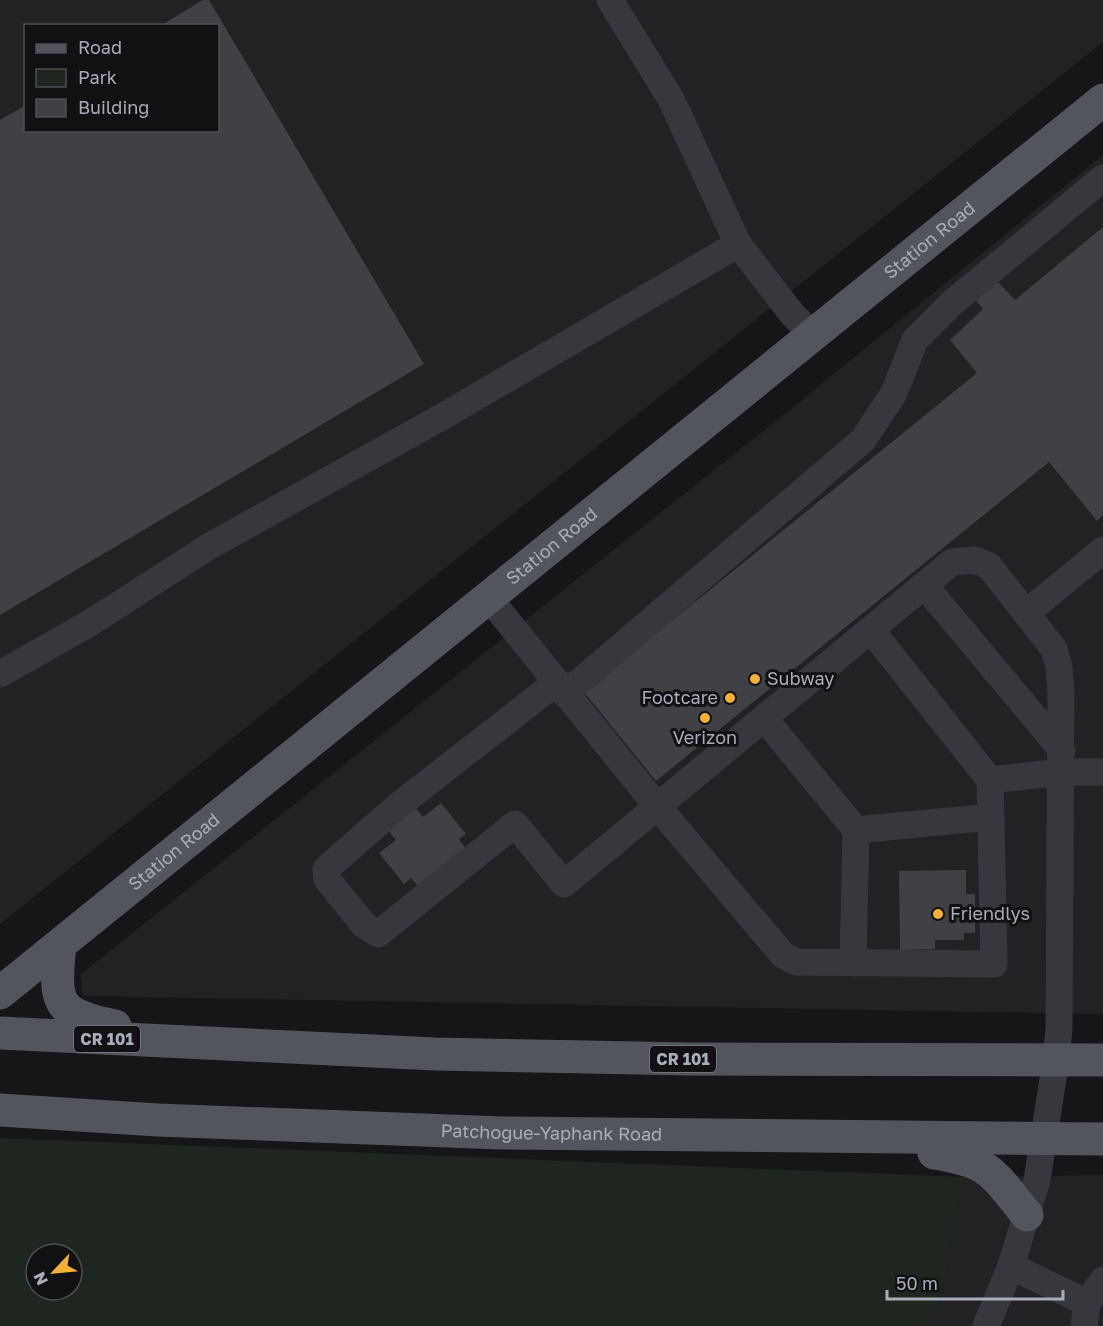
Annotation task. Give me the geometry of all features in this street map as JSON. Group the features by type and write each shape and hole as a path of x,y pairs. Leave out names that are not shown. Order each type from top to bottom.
{"main road":[{"name":"Station Road","path":"0,993 1103,100"},
{"path":"60,945 57,991 72,1012 83,1020 214,1045"},
{"name":"CR 101","path":"0,1033 310,1050 667,1059 1103,1059"},
{"name":"Patchogue-Yaphank Road","path":"0,1110 346,1128 837,1137 1103,1139"},
{"path":"837,1137 976,1162 988,1169 1027,1215"}],"street":[{"path":"610,0 671,99 738,244 794,315 813,335"},
{"path":"986,1326 1011,1266 1027,1215 1045,1139 1056,1060 1059,1029 1062,761 1059,667 1054,649 989,566 975,560 952,562 564,884 515,824 378,934 364,925 327,879 326,869 399,805 561,688 863,440 894,393 915,340 952,303 1103,178"},
{"path":"0,674 90,623 208,547 440,418 738,244"},
{"path":"1026,613 1103,550"},
{"path":"924,585 1062,761"},
{"path":"488,597 657,807 783,955 796,962 994,964 990,780 871,630"},
{"path":"764,718 856,830 853,963"},
{"path":"990,780 1062,761 1103,772"},
{"path":"856,830 991,817"},
{"path":"1011,1266 1085,1314 1103,1280"}],"shaded area":[{"path":"0,0 1103,0 1103,42 0,924"},
{"path":"1103,155 1103,1014 83,996 81,974 782,416"},
{"path":"1103,1175 1103,1326 911,1326 938,1310 965,1177"}],"green space":[{"path":"0,1138 965,1177 938,1310 911,1326 0,1326"}],"building":[{"path":"203,0 209,0 424,364 0,615 0,120 24,106 24,132 219,132 219,24 163,24"},
{"path":"1103,227 1103,515 1097,521 1049,462 656,781 584,692 977,373 950,340 983,309 974,298 996,280 1015,300"},
{"path":"412,803 423,817 441,803 466,834 459,839 466,849 418,886 411,878 404,884 379,853 396,840 384,825"},
{"name":"Friendlys","path":"966,870 966,894 975,894 975,933 964,933 964,940 935,940 935,949 900,950 899,871"}],"place":[{"name":"Subway","path":"755,679"},
{"name":"Footcare","path":"730,698"},
{"name":"Verizon","path":"705,718"},
{"name":"Friendlys","path":"938,914"}]}
